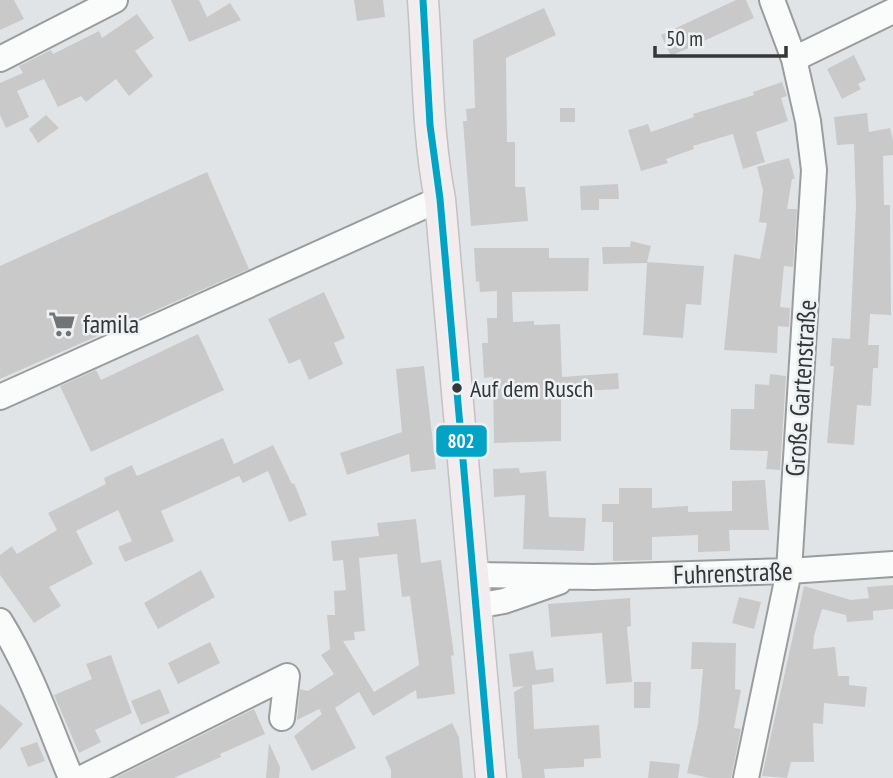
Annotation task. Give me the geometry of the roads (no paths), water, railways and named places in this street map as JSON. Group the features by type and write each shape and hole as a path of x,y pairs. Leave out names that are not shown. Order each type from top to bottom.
{"main road":[{"path":"423,0 432,153 440,199 491,778"}],"street":[{"path":"0,59 115,0"},
{"name":"Große Gartenstraße","path":"746,778 789,571 814,170 808,121 794,59 772,0"},
{"path":"794,59 893,11"},
{"path":"0,397 440,199"},
{"name":"Fuhrenstraße","path":"472,575 573,577 789,571 893,564"},
{"name":"Fuhrenstraße","path":"476,606 504,601 573,577"},
{"path":"0,621 18,650 35,687 71,778"},
{"path":"82,778 287,676 282,718"}],"place":[{"name":"famila","path":"62,324"},
{"name":"Auf dem Rusch","path":"457,388"}]}
